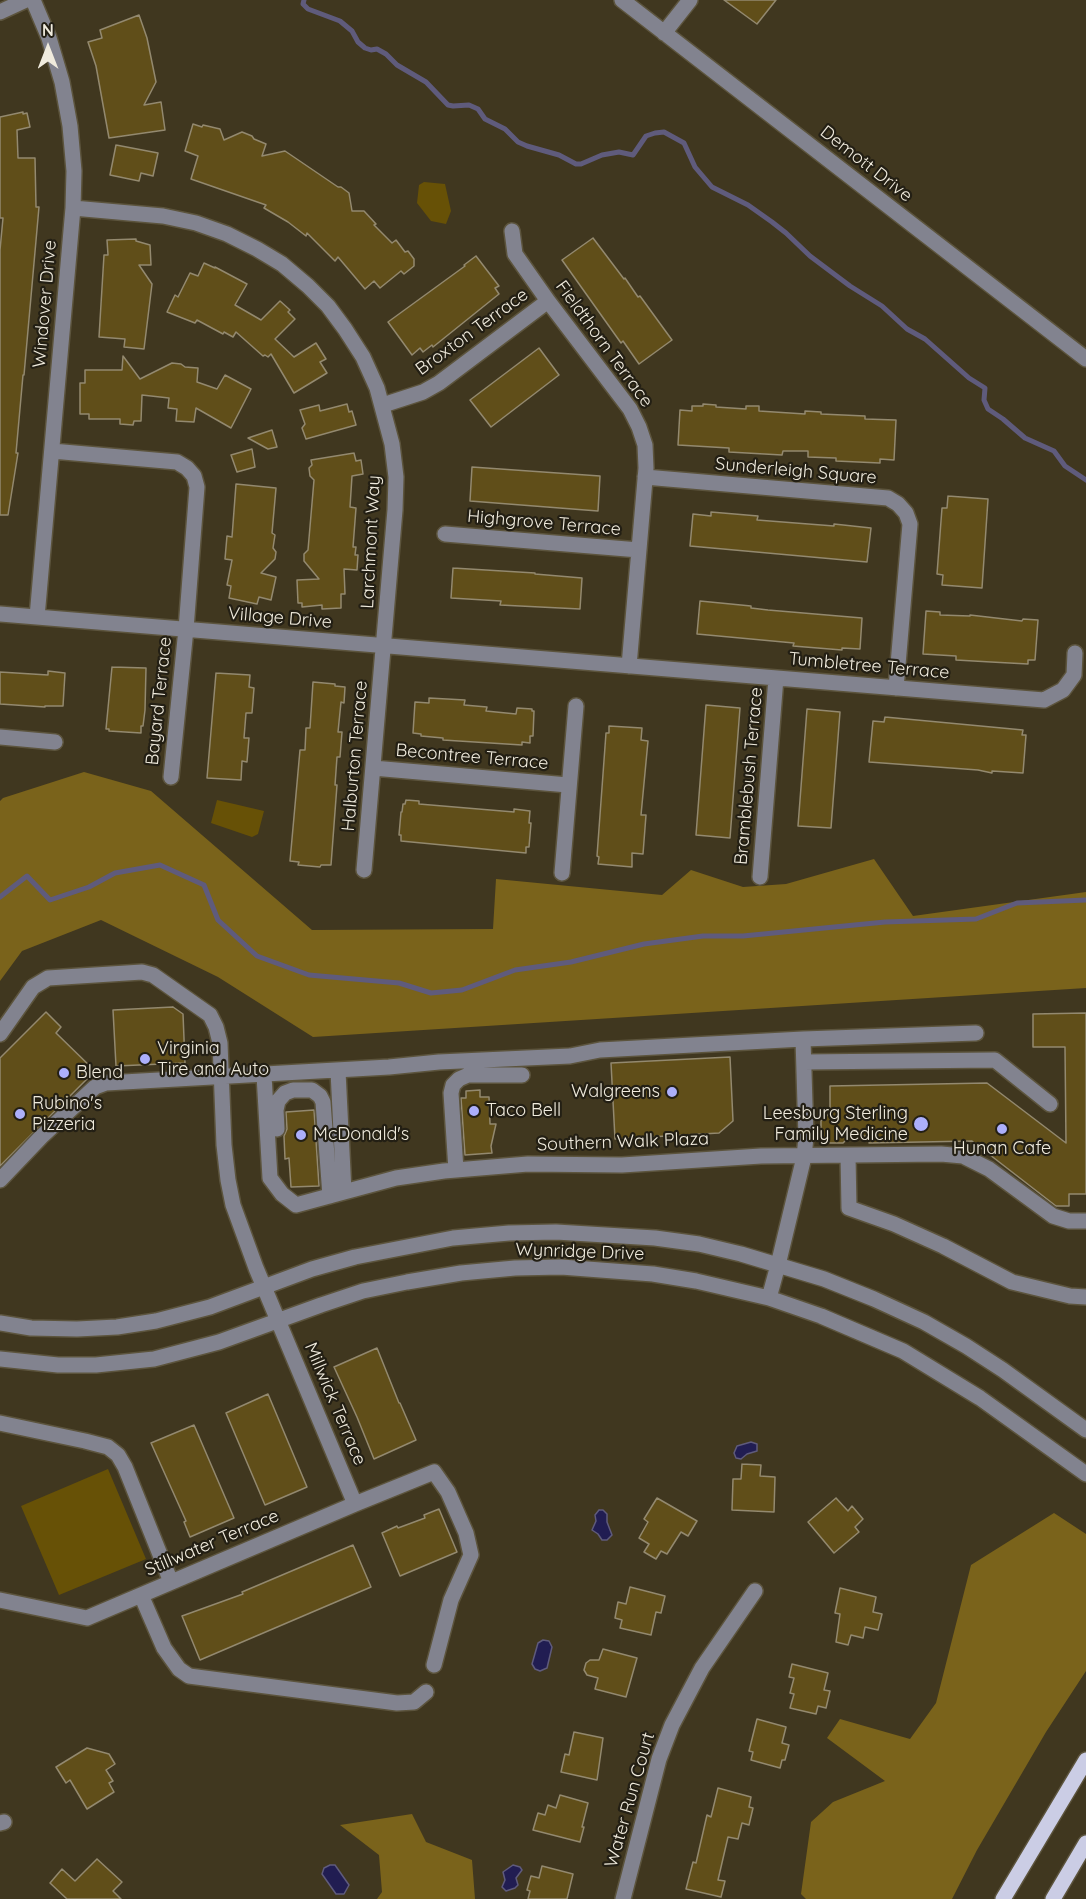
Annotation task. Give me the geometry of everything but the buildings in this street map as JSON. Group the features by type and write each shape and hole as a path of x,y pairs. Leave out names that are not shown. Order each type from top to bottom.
{"main road":[{"path":"1003,1899 1086,1760"},
{"path":"1053,1899 1086,1843"}],"street":[{"path":"0,12 26,0"},
{"name":"Windover Drive","path":"33,0 49,38 62,82 70,126 74,171 73,207 38,617"},
{"name":"Demott Drive","path":"622,0 1086,359"},
{"path":"664,33 690,0"},
{"name":"Larchmont Way","path":"73,207 163,216 196,223 227,234 282,264 328,306 345,329 363,357 383,405 392,444 396,477 383,646"},
{"name":"Fieldthorn Terrace","path":"512,231 515,254 630,409 645,445 645,477 629,666"},
{"name":"Broxton Terrace","path":"383,405 423,392 439,383 548,301"},
{"name":"Bayard Terrace","path":"52,451 177,462 194,476 197,487 171,777"},
{"name":"Sunderleigh Square","path":"645,477 888,498 898,504 906,513 910,524 896,688"},
{"name":"Highgrove Terrace","path":"446,534 639,550"},
{"name":"Village Drive","path":"0,614 629,666"},
{"name":"Halburton Terrace","path":"364,870 383,646"},
{"name":"Tumbletree Terrace","path":"629,666 1044,700 1063,690 1074,675 1075,653"},
{"name":"Bramblebush Terrace","path":"760,877 776,678"},
{"path":"562,873 576,706"},
{"path":"0,737 55,742"},
{"name":"Becontree Terrace","path":"373,768 568,785"},
{"path":"0,1034 33,987 48,978 142,972 153,975 210,1015 220,1043 224,1145 233,1205 278,1320"},
{"path":"0,1180 95,1087 106,1083 570,1056 600,1050 803,1039 976,1033"},
{"path":"769,1298 804,1157 806,1137 803,1039"},
{"path":"804,1062 995,1060 1050,1104"},
{"path":"337,1194 338,1071"},
{"path":"264,1075 270,1178 282,1194"},
{"path":"450,1170 453,1085 459,1078 468,1075 522,1075"},
{"path":"282,1194 276,1110 278,1101 285,1093 293,1090 312,1090 320,1096 323,1102 337,1194"},
{"name":"Southern Walk Plaza","path":"282,1194 296,1205 396,1178 450,1170 528,1164 622,1165 761,1156 941,1154 963,1156 989,1169 1053,1216 1069,1221 1086,1221"},
{"path":"848,1156 849,1208 894,1224 943,1246 1012,1282 1070,1296 1086,1297"},
{"name":"Wynridge Drive","path":"0,1323 76,1329 117,1327 181,1316 312,1269 366,1255 453,1238 556,1232 655,1238 699,1244 778,1265 824,1279 874,1299 924,1322 1003,1370 1086,1430"},
{"name":"Wynridge Drive","path":"0,1359 58,1365 96,1365 154,1359 219,1342 363,1291 461,1273 561,1267 653,1274 696,1281 769,1298 821,1316 903,1351 980,1398 1086,1474"},
{"name":"Millwick Terrace","path":"278,1320 355,1504"},
{"path":"0,1423 86,1441 108,1447 118,1455 171,1582"},
{"name":"Stillwater Terrace","path":"0,1600 87,1618 434,1472 448,1492 466,1533 471,1555 451,1600 434,1665"},
{"name":"Water Run Court","path":"623,1899 659,1759 672,1725 702,1668 755,1591"},
{"path":"141,1594 164,1648 179,1669 189,1676 397,1703 414,1702 426,1692"}],"shaded area":[{"path":"424,182 445,184 451,211 446,224 431,221 417,203 419,185"},
{"path":"84,772 151,791 312,930 493,929 496,879 662,895 691,870 743,887 786,884 874,859 913,916 1086,892 1086,988 313,1037 218,977 101,920 22,951 0,981 0,801 3,798"},
{"path":"217,800 264,811 258,834 252,837 211,823"},
{"path":"751,1442 757,1444 757,1451 741,1459 736,1458 734,1453 737,1446"},
{"path":"108,1469 146,1559 59,1595 21,1506"},
{"path":"599,1510 607,1514 607,1522 612,1535 607,1540 602,1540 592,1530 596,1521 595,1515"},
{"path":"1054,1513 1086,1534 1086,1671 1046,1732 977,1850 952,1899 806,1899 801,1894 811,1822 833,1802 885,1781 827,1738 840,1719 910,1739 936,1703 971,1565"},
{"path":"543,1640 549,1641 552,1647 547,1668 540,1671 532,1664 538,1643"},
{"path":"412,1814 426,1842 472,1860 475,1899 377,1899 382,1892 379,1855 340,1825"},
{"path":"335,1865 349,1885 344,1894 336,1894 322,1874 324,1868"},
{"path":"513,1865 522,1870 516,1878 518,1885 506,1891 502,1887 505,1880 503,1872"}],"waterway":[{"path":"304,0 303,4 308,9 340,21 352,31 358,42 365,48 377,49 386,54 397,65 426,82 448,105 469,105 478,109 485,119 505,129 518,142 527,146 581,164 602,155 619,152 633,155 646,136 655,133 664,132 684,143 695,167 712,187 748,205 772,222 810,256 850,286 882,306 907,329 925,339 969,378 985,388 984,400 988,409 1025,438 1054,451 1065,466 1086,480"},
{"path":"0,897 27,876 50,900 89,887 115,873 160,865 204,885 218,920 257,956 309,975 399,983 431,993 462,990 515,970 571,962 644,944 703,936 743,936 885,922 976,919 1017,903 1086,900"}],"place":[{"name":"Virginia Tire and Auto","path":"145,1059"},
{"name":"Blend","path":"64,1073"},
{"name":"Walgreens","path":"672,1092"},
{"name":"Taco Bell","path":"474,1111"},
{"name":"Rubino's Pizzeria","path":"20,1114"},
{"name":"Leesburg Sterling Family Medicine","path":"921,1124"},
{"name":"Hunan Cafe","path":"1002,1129"},
{"name":"McDonald's","path":"301,1135"}]}
